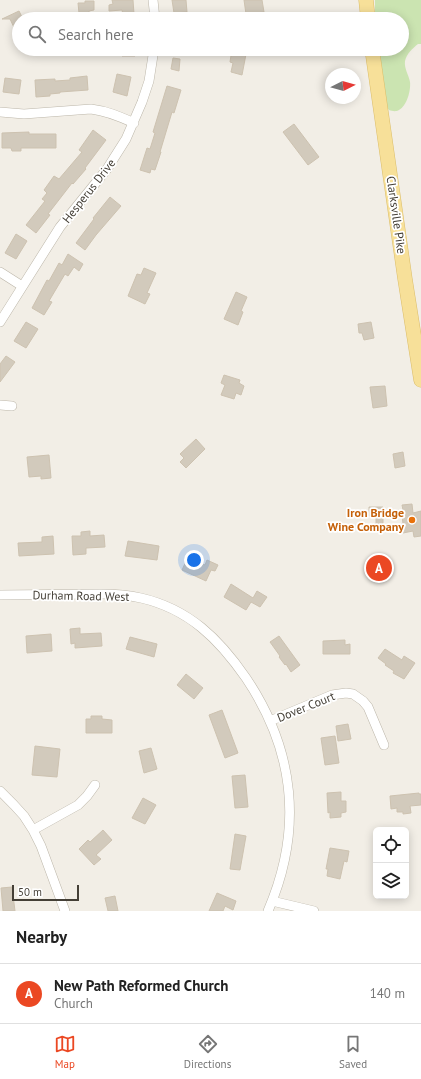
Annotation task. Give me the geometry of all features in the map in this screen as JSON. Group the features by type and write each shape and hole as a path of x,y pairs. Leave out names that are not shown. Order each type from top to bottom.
{"main road":[{"path":"366,0 367,12"},
{"name":"Clarksville Pike","path":"373,56 421,380"}],"street":[{"path":"153,0 154,12"},
{"name":"Hesperus Drive","path":"0,322 60,227 107,169 118,153 134,123 142,102 149,81 153,56"},
{"path":"0,112 24,114 91,109 102,110 134,123"},
{"path":"0,272 22,286"},
{"path":"0,405 12,406"},
{"name":"Durham Road West","path":"0,595 118,594 140,597 176,610 208,632 223,647 251,685 263,706 276,735 288,783 290,803 284,862 279,882 268,911"},
{"name":"Dover Court","path":"270,721 332,695 346,693 353,694 363,701 368,707 384,745"},
{"path":"33,830 78,805 95,785"},
{"path":"0,791 14,804 33,830 65,911"},
{"path":"272,902 314,911"}],"green space":[{"path":"375,0 421,0 421,44 418,44 409,52 409,12 375,12"},
{"path":"380,56 407,56 405,67 410,82 410,89 408,98 404,105 397,111 389,110 387,107"}],"building":[{"path":"112,0 133,0 134,12 122,12 122,10 109,11 109,5 113,4"},
{"path":"172,0 186,0 187,12 174,12"},
{"path":"244,0 262,0 264,12 246,12"},
{"path":"85,1 94,1 94,10 89,12 79,12 78,3 85,3"},
{"path":"12,14 12,23 10,19 2,19"},
{"path":"231,56 246,56 242,75 231,72 233,63 230,62"},
{"path":"173,58 180,59 179,71 171,69"},
{"path":"117,74 131,77 127,96 113,92"},
{"path":"87,76 88,90 60,92 50,94 50,96 36,97 35,80 70,80 70,78"},
{"path":"5,78 21,80 19,94 3,92"},
{"path":"167,86 181,90 174,113 172,112 155,170 151,169 150,173 140,170 147,148 150,149 155,133 153,132"},
{"path":"294,124 319,157 308,165 283,132"},
{"path":"93,130 106,140 85,168 86,169 73,184 72,183 48,214 50,215 36,233 26,225 45,201 42,199 47,193 44,190 54,176 59,179 82,152 79,150"},
{"path":"29,132 29,134 56,134 56,148 21,148 21,151 12,151 11,148 2,148 2,133"},
{"path":"110,197 121,206 85,250 76,243"},
{"path":"16,234 27,241 16,259 5,253"},
{"path":"68,254 83,264 79,271 74,267 68,276 65,274 49,301 52,302 44,315 32,308 47,280 49,281 59,263 62,265"},
{"path":"144,268 156,273 147,293 150,294 145,304 128,296 137,274 141,275"},
{"path":"236,292 247,297 241,311 243,312 238,325 224,319"},
{"path":"26,322 38,329 26,348 14,341"},
{"path":"371,322 374,338 364,340 362,333 359,333 358,324"},
{"path":"6,356 15,362 0,382 0,364"},
{"path":"224,375 240,380 239,383 244,386 241,395 236,393 234,399 221,395 225,385 221,383"},
{"path":"385,386 387,406 373,408 370,387"},
{"path":"196,439 205,449 186,468 180,462 184,458 180,454"},
{"path":"403,452 405,466 395,468 393,454"},
{"path":"49,455 51,478 41,479 41,476 29,477 27,457"},
{"name":"Iron Bridge Wine Company","path":"412,504 413,513 421,511 421,536 414,537 413,531 403,533 401,524 403,524 402,515 404,515 402,505"},
{"path":"369,507 383,507 383,524 376,524 376,516 369,516"},
{"path":"90,531 90,536 104,535 105,547 86,548 86,554 73,555 72,536 81,536 81,532"},
{"path":"53,536 54,554 19,556 18,543 42,542 42,537"},
{"path":"128,541 159,546 157,560 125,556"},
{"path":"188,557 205,565 207,560 218,565 215,571 211,570 206,581 182,570"},
{"path":"231,584 253,598 257,591 267,597 260,607 251,602 246,610 224,597"},
{"path":"80,628 80,634 101,633 102,646 75,648 75,643 71,644 70,629"},
{"path":"51,634 52,651 27,653 26,636"},
{"path":"279,636 300,665 291,672 279,657 280,656 270,642"},
{"path":"130,637 157,644 154,657 126,649"},
{"path":"345,640 345,645 350,644 350,654 323,654 323,641"},
{"path":"385,649 402,660 404,656 415,663 404,679 393,673 394,671 378,658"},
{"path":"186,674 203,688 194,699 177,685"},
{"path":"222,710 238,753 225,758 209,715"},
{"path":"91,716 102,716 102,719 112,720 112,733 86,733 86,719 91,719"},
{"path":"348,724 351,739 338,741 336,726"},
{"path":"335,736 339,763 325,765 321,738"},
{"path":"35,746 60,749 57,777 32,775"},
{"path":"151,748 157,769 144,773 139,751"},
{"path":"245,775 248,807 235,808 232,776"},
{"path":"341,792 341,801 346,801 346,812 341,813 341,817 330,818 330,812 328,813 327,793"},
{"path":"421,794 421,805 410,806 411,813 403,814 403,812 397,812 397,808 391,809 390,796"},
{"path":"143,798 156,805 145,824 132,818"},
{"path":"103,830 112,840 96,855 101,859 94,865 79,849 88,840 90,842"},
{"path":"235,834 246,836 240,870 230,869"},
{"path":"330,848 349,851 347,862 344,861 340,879 327,876 328,869 326,869"},
{"path":"12,887 15,911 3,911 1,888"},
{"path":"217,893 236,901 233,910 225,906 223,911 209,911"},
{"path":"115,896 118,911 108,911 105,898"}],"place":[{"name":"Iron Bridge Wine Company","path":"412,520"},
{"name":"New Path Reformed Church","path":"379,568"}]}
